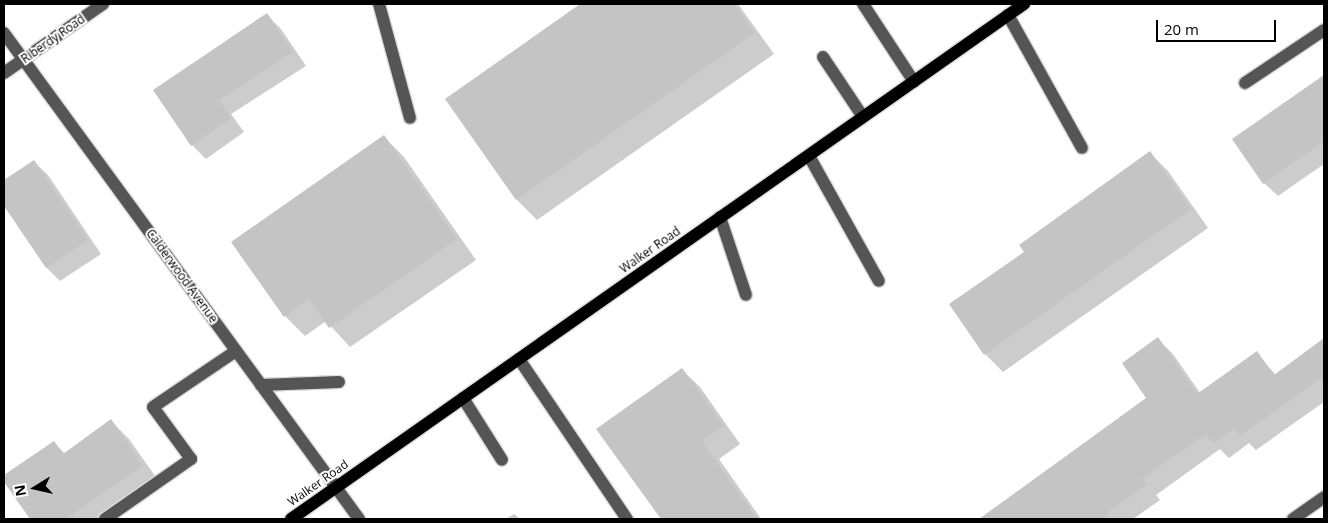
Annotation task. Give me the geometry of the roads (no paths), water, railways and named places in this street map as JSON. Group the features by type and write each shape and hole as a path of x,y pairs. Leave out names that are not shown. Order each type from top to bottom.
{"main road":[{"name":"Walker Road","path":"291,519 1024,4"}],"street":[{"name":"Riberdy Road","path":"4,73 103,4"},
{"path":"379,4 410,118"},
{"path":"863,4 914,82"},
{"path":"1008,15 1082,148"},
{"path":"1245,83 1324,30"},
{"name":"Calderwood Avenue","path":"4,33 359,519"},
{"path":"822,57 863,117"},
{"path":"809,156 879,281"},
{"path":"720,218 746,295"},
{"path":"105,519 191,459 153,407 236,350"},
{"path":"519,359 627,519"},
{"path":"261,385 339,382"},
{"path":"463,398 502,460"},
{"path":"1292,519 1324,497"}]}
